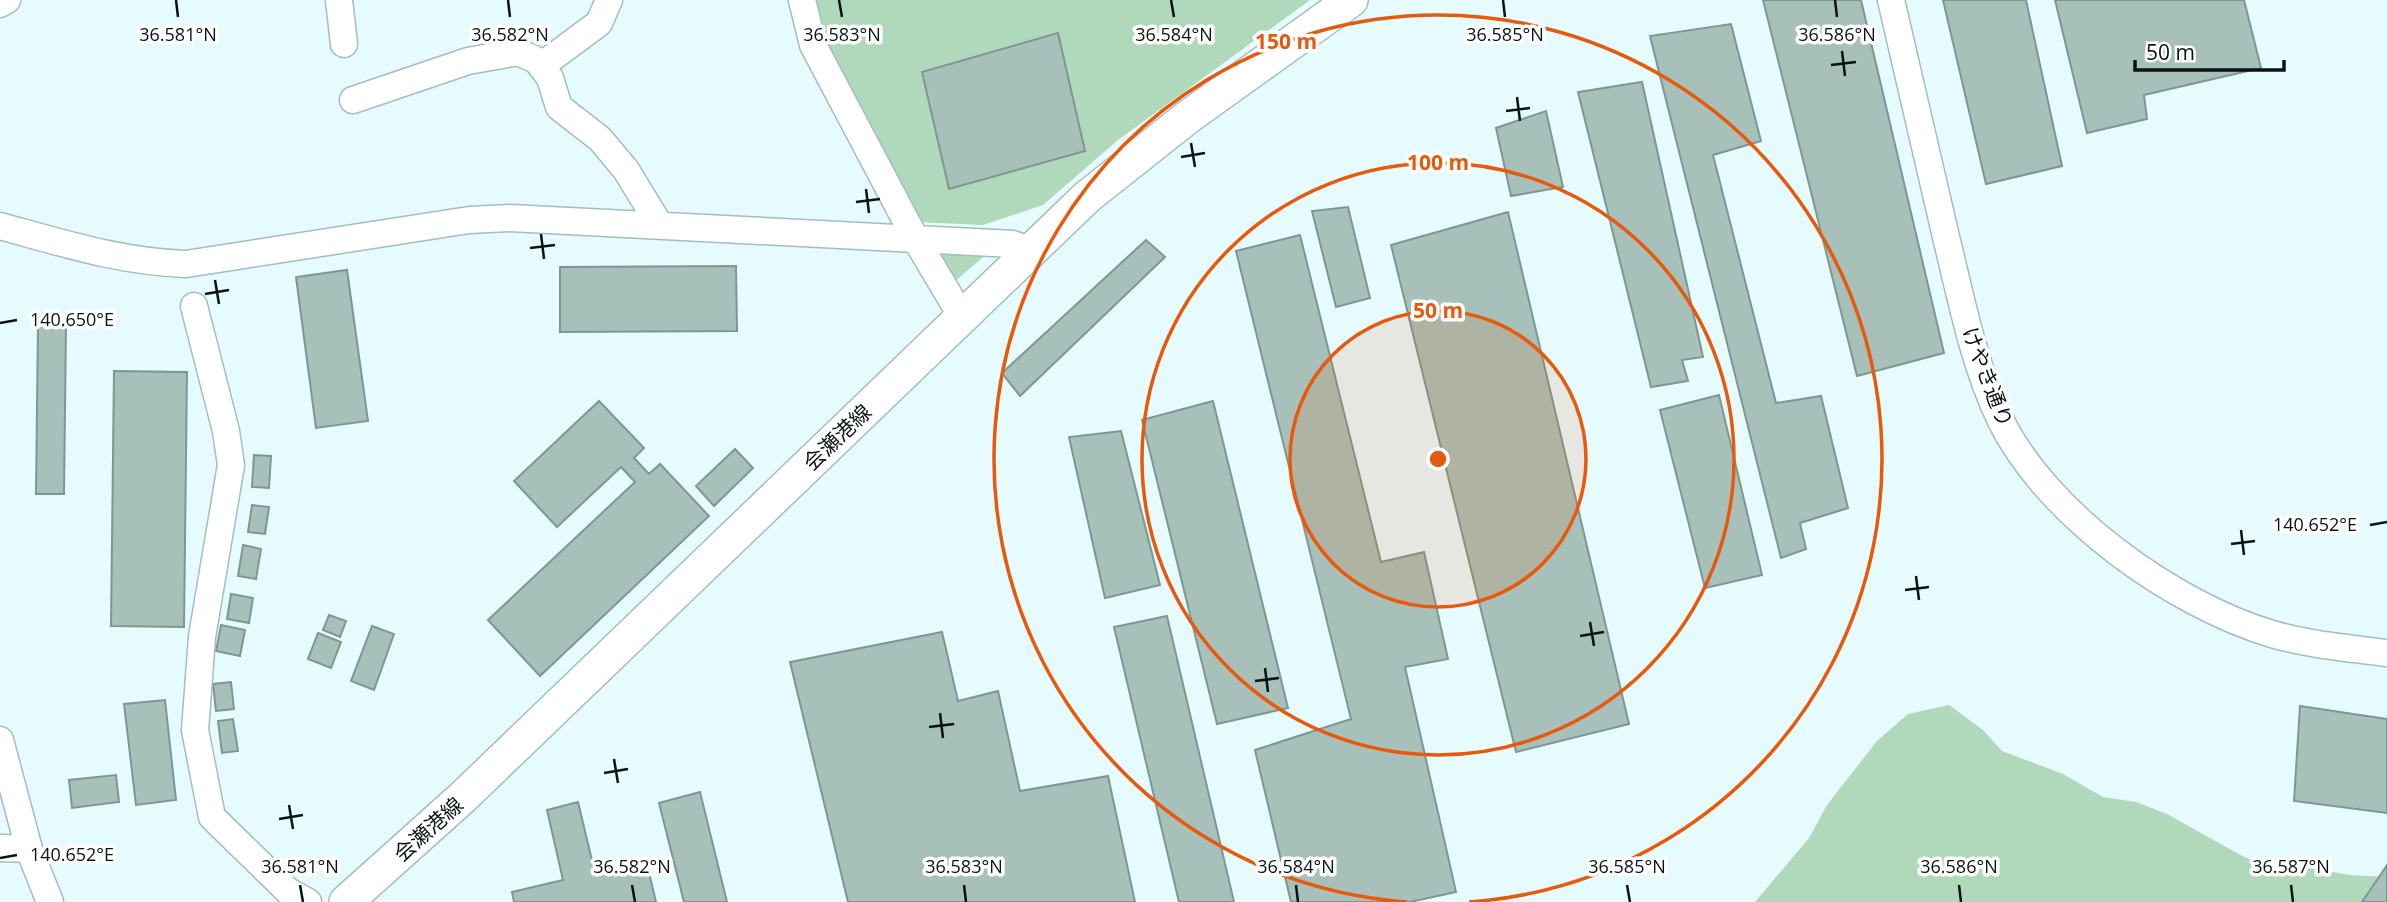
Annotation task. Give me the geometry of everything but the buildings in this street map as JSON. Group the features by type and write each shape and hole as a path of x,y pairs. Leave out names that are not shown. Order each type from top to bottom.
{"main road":[{"name":"会瀬港線","path":"346,902 463,797 1031,251 1129,162 1350,0"}],"street":[{"path":"0,4 7,0"},
{"path":"339,0 344,44"},
{"path":"541,66 599,23 609,0"},
{"path":"802,0 813,45 915,239 962,317"},
{"name":"けやき通り","path":"1891,0 1969,332 2000,419 2022,458 2050,493 2092,532 2207,608 2273,634 2312,644 2387,653"},
{"path":"353,100 468,61 518,52 536,60 541,66 550,78 559,107 608,149 626,170 659,224"},
{"path":"0,226 107,256 151,263 186,264 469,220 659,224 1013,243 1031,251"},
{"path":"194,306 226,431 231,465 202,637 195,730 212,817 288,891 308,902"},
{"path":"0,740 29,849 50,902"},
{"path":"0,848 29,849"}],"green space":[{"path":"810,0 1310,0 1118,140 1043,205 983,225 915,222 820,40"},
{"path":"945,253 980,253 983,257 952,284 941,257"},
{"path":"1949,705 1983,730 2002,751 2063,774 2103,797 2136,802 2167,814 2244,857 2272,866 2301,866 2349,875 2387,877 2387,902 1755,902 1809,838 1827,805 1877,741 1908,714"}]}
